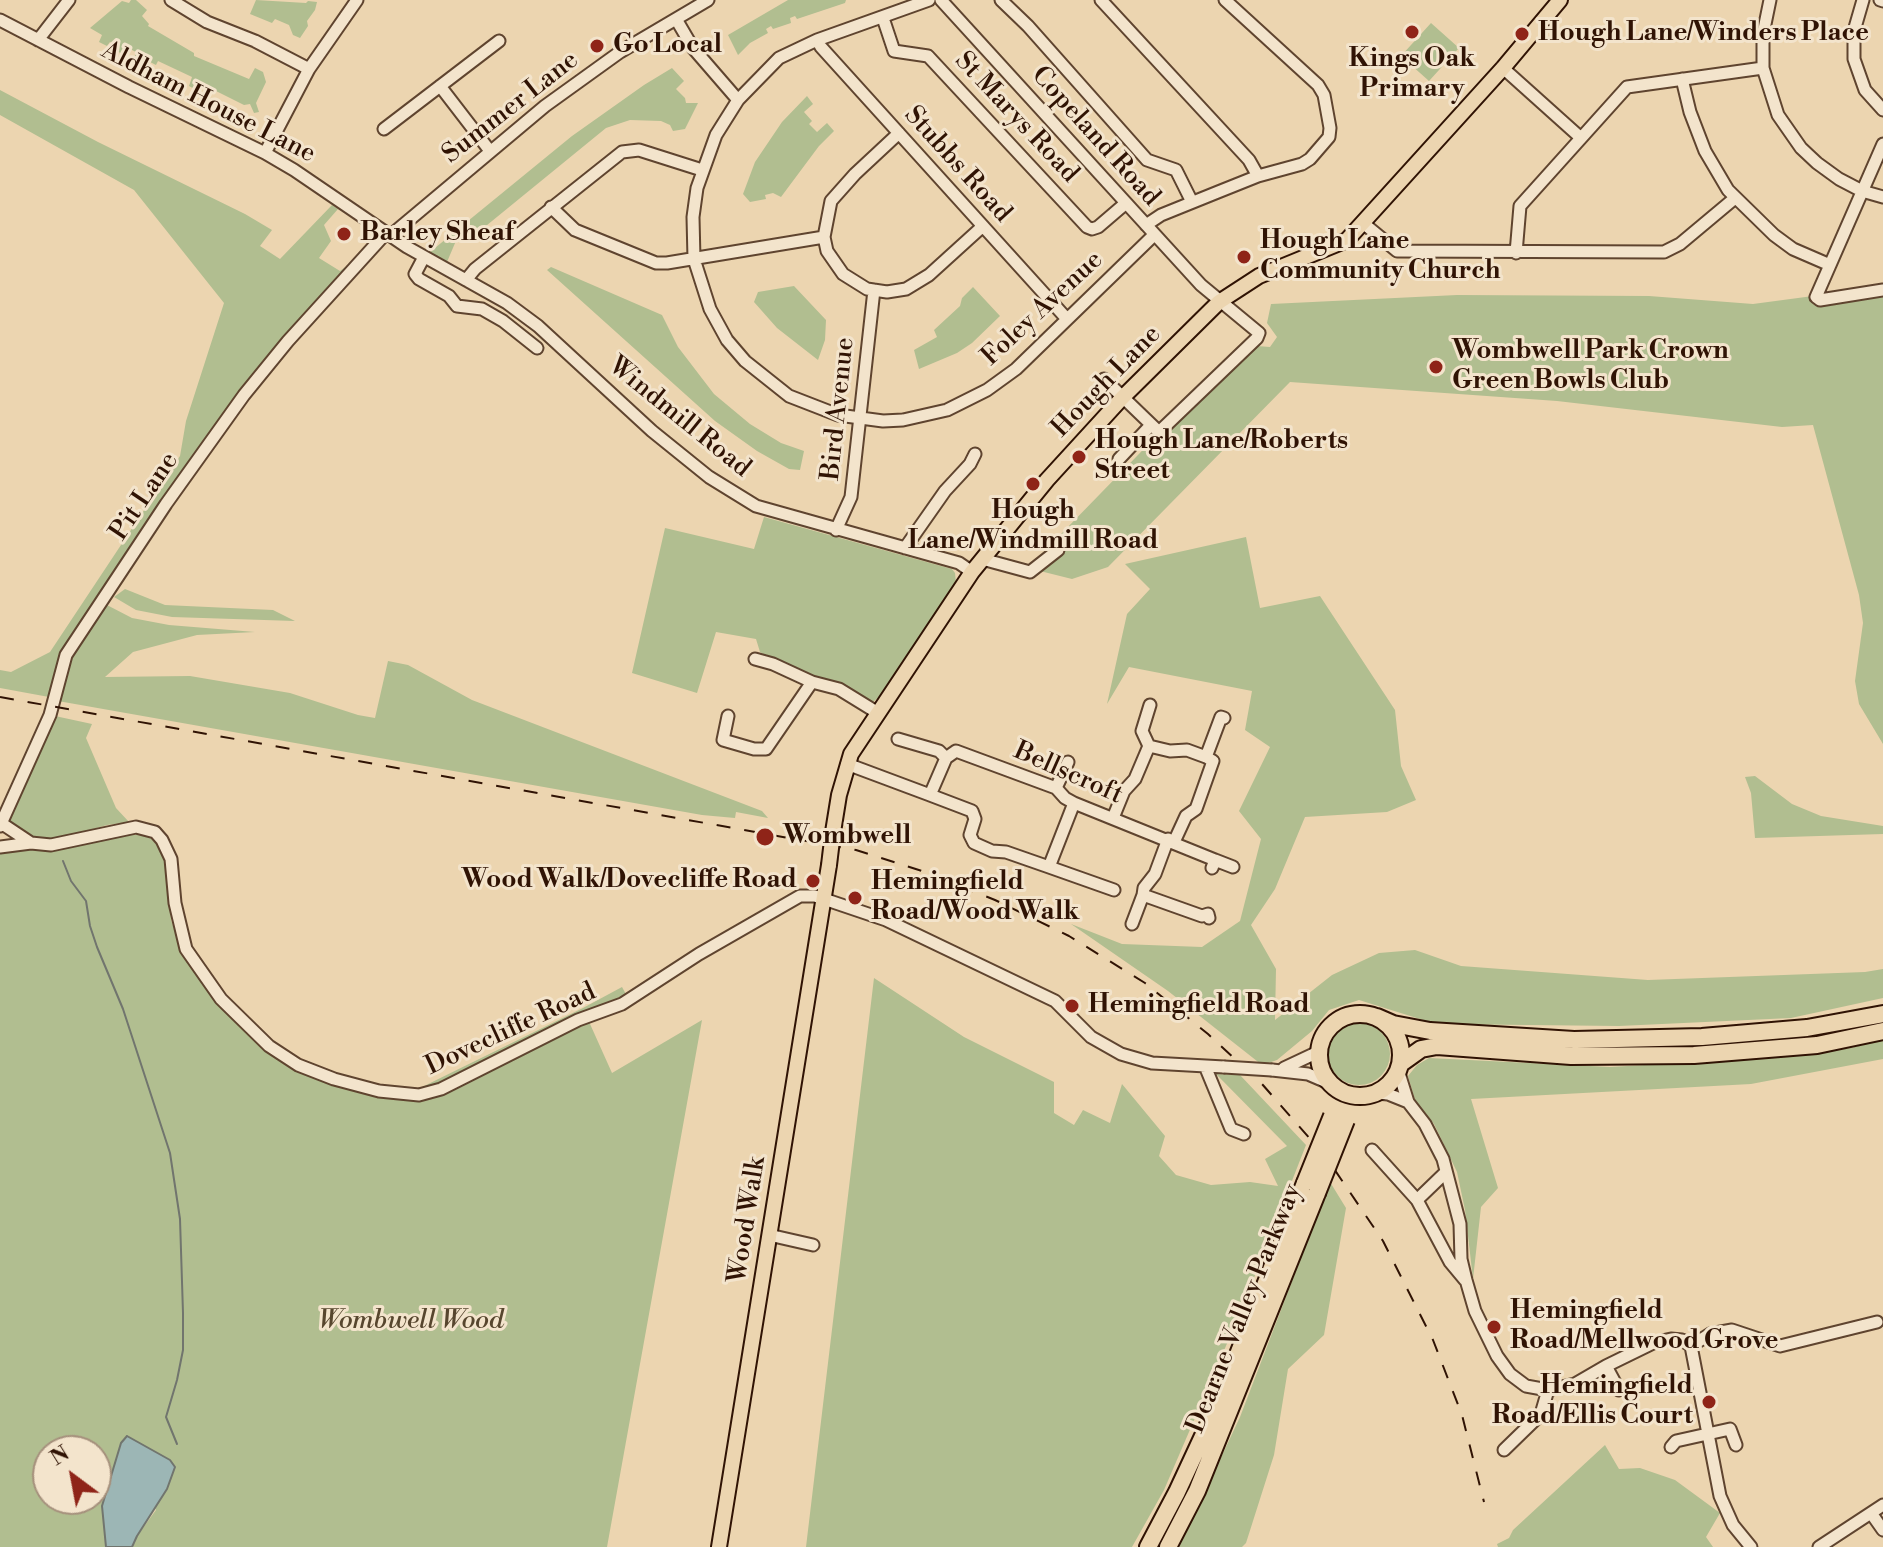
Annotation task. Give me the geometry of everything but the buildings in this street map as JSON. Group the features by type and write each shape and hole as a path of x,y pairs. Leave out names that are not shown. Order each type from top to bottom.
{"highway":[{"path":"1883,1014 1807,1028 1717,1036 1574,1040 1430,1031 1357,1014 1338,1020 1324,1034 1318,1052 1320,1069 1332,1086 1353,1096 1375,1094 1390,1084 1399,1067 1421,1049 1437,1046 1571,1056 1694,1055 1817,1045 1883,1031"},
{"path":"1377,1017 1397,1036 1400,1045 1399,1067"},
{"name":"Dearne Valley Parkway","path":"1332,1086 1339,1118"},
{"name":"Dearne Valley Parkway","path":"1168,1547 1197,1491 1339,1118 1375,1094"},
{"name":"Dearne Valley Parkway","path":"1148,1547 1223,1393 1311,1188"}],"main road":[{"name":"Hough Lane","path":"823,900 847,764 982,559 1047,480 1122,398 1219,302 1259,276 1347,240 1503,68 1560,0"},
{"name":"Wood Walk","path":"723,1546 823,900"}],"street":[{"path":"38,40 69,0"},
{"path":"171,0 207,22 255,41 309,69"},
{"path":"265,153 309,69 357,0"},
{"name":"Summer Lane","path":"388,234 545,106 620,52 708,0"},
{"name":"Foley Avenue","path":"929,0 817,40 779,58 738,100 716,135 702,170 693,217 694,259 704,294 727,340 759,374 804,403 861,419 903,420 947,410 971,399 1016,369 1067,319 1161,215 1310,159 1329,137 1324,95 1318,85 1225,0"},
{"name":"Copeland Road","path":"941,0 1150,230 1219,302 1259,333 1159,432 1151,425"},
{"path":"1001,0 1028,26 1147,160 1176,170 1192,202"},
{"path":"1101,0 1249,160 1258,176"},
{"path":"1770,0 1763,34 1763,68 1774,105 1801,148 1839,179 1883,197"},
{"path":"1863,0 1854,31 1854,59 1865,90 1883,110"},
{"name":"St Marys Road","path":"883,18 894,51 928,56 1087,227 1098,227 1126,203"},
{"path":"676,19 693,48 738,100"},
{"name":"Aldham House Lane","path":"0,20 265,153 388,234"},
{"name":"Stubbs Road","path":"817,40 1067,319"},
{"path":"384,129 499,41"},
{"path":"1503,68 1581,138"},
{"path":"1516,253 1520,206 1627,87 1763,68"},
{"path":"1682,79 1690,112 1705,151 1735,198 1793,249 1830,265"},
{"path":"440,86 490,151"},
{"path":"899,133 837,192 827,212 824,237 832,260 843,274 858,285 874,290 898,291 918,283 983,226"},
{"path":"1883,144 1816,297 1820,300 1883,290"},
{"path":"466,280 475,269 612,158 631,149 702,170"},
{"path":"1363,223 1397,251 1664,252 1680,244 1735,198"},
{"path":"551,207 575,230 656,263 824,237"},
{"name":"Windmill Road","path":"388,234 507,303 538,326 652,431 709,477 756,506 959,563 972,572"},
{"name":"Pit Lane","path":"31,843 1,825 50,715 66,655 166,504 244,395 288,341 388,234"},
{"path":"424,257 415,274 419,279 449,296 457,306 474,307 492,315 537,348"},
{"name":"Bird Avenue","path":"836,530 851,497 874,290"},
{"path":"1104,379 1151,425 1119,459"},
{"path":"905,548 975,454"},
{"path":"982,559 1030,572 1058,550"},
{"path":"755,659 812,682 839,689 878,713"},
{"path":"728,716 723,740 754,749 766,749 812,682"},
{"path":"1113,818 1149,746 1142,731 1150,705"},
{"path":"1206,757 1221,717 1224,718"},
{"path":"911,742 917,728"},
{"path":"898,739 939,751 946,758 930,795"},
{"path":"1132,924 1144,888 1155,874 1186,816 1196,809 1213,761 1187,750 1170,751 1149,746"},
{"name":"Bellscroft","path":"946,758 956,751 1056,788 1074,803 1171,840 1214,864 1233,867"},
{"path":"1056,788 1068,762"},
{"path":"847,764 972,811 975,819 970,835 974,843 1114,890"},
{"path":"1049,867 1074,803"},
{"name":"Dovecliffe Road","path":"0,847 31,843 51,845 136,827 155,832 171,859 175,903 186,949 201,974 243,1022 269,1046 298,1065 379,1091 419,1095 441,1089 578,1020 622,1004 699,954 800,896 815,896 823,900"},
{"path":"1143,895 1202,916 1208,914 1209,918"},
{"path":"823,900 886,920 1055,1001 1091,1037 1121,1054 1152,1063 1308,1074 1332,1086"},
{"path":"1274,1070 1298,1063 1318,1052"},
{"path":"1205,1066 1231,1129 1244,1134"},
{"path":"1399,1067 1408,1102 1425,1124 1443,1159 1460,1224 1461,1259 1475,1311 1497,1356 1510,1374 1526,1386 1548,1390 1575,1384 1653,1343 1671,1339 1682,1340 1691,1346 1720,1496 1733,1525 1751,1547"},
{"path":"1375,1094 1388,1094 1408,1102"},
{"path":"1372,1150 1417,1200 1450,1262 1466,1280"},
{"path":"1417,1200 1446,1172"},
{"path":"769,1235 813,1245"},
{"path":"1691,1346 1710,1334 1732,1330 1780,1346 1877,1322"},
{"path":"1606,1366 1619,1390 1646,1385"},
{"path":"1504,1450 1541,1414 1548,1390"},
{"path":"1671,1447 1676,1441 1730,1429 1736,1445"},
{"path":"1819,1547 1883,1505"},
{"path":"1871,1513 1883,1530"}],"green space":[{"path":"136,0 147,10 142,16 148,26 194,53 194,56 249,79 255,68 263,72 266,82 256,103 259,112 254,113 250,104 244,105 202,84 198,91 189,86 192,77 158,61 156,65 148,61 146,65 134,59 136,52 130,49 126,56 115,50 117,46 110,42 107,46 99,42 102,35 90,28 122,1 129,3"},
{"path":"256,0 317,2 300,38 293,35 289,25 275,19 272,23 250,14"},
{"path":"788,0 846,0 845,3 797,19 795,16 790,18 791,23 773,29 771,26 766,29 768,33 750,43 738,55 728,35"},
{"path":"1431,23 1459,48 1429,81 1401,56"},
{"path":"672,68 684,81 676,89 686,103 698,103 685,129 673,131 670,125 661,121 630,120 606,128 481,230 476,243 458,236 447,262 430,252 572,136"},
{"path":"0,90 272,230 260,246 280,259 332,205 338,209 324,225 331,241 319,258 340,271 352,262 266,357 191,460 60,652 49,697 0,688 0,670 11,672 50,652 180,456 186,421 224,303 134,190 0,115"},
{"path":"807,96 813,104 804,112 812,121 809,124 817,132 827,123 834,131 781,197 773,193 765,195 766,199 750,202 743,194 755,162 782,122"},
{"path":"551,267 662,315 678,347 714,394 750,424 781,443 804,451 800,470 789,469 757,451 715,421 547,270"},
{"path":"794,286 826,320 825,340 818,360 777,328 754,302 758,292"},
{"path":"973,287 1000,316 957,353 919,369 914,350 937,337 934,330 960,306 962,298"},
{"path":"1883,294 1883,744 1859,704 1855,681 1863,623 1859,595 1813,425 1782,427 1557,401 1290,382 1108,567 1072,579 1028,568 1172,420 1227,376 1257,346 1270,347 1277,337 1267,323 1271,304 1457,295 1649,296 1753,304 1813,296 1814,305"},
{"path":"764,517 952,569 955,573 956,583 881,695 873,702 839,684 814,678 768,657 760,652 756,639 716,632 697,693 632,673 665,528 754,549"},
{"path":"1246,537 1260,608 1320,596 1395,710 1401,766 1416,800 1387,812 1305,817 1275,889 1251,925 1276,969 1275,1020 1332,975 1379,953 1415,950 1461,966 1648,980 1883,969 1883,998 1791,1018 1619,1026 1436,1024 1359,1000 1329,1010 1312,1031 1277,1060 1262,1065 1168,991 1071,924 1122,944 1202,947 1240,921 1261,839 1239,811 1270,747 1245,730 1252,691 1129,667 1107,704 1127,614 1150,589 1125,564"},
{"path":"125,589 165,605 273,610 295,621 172,617 136,610 114,597"},
{"path":"105,604 132,618 169,625 255,632 197,635 133,652 105,677 190,676 290,693 375,718 388,661 408,665 472,700 762,811 768,818 736,812 735,818 702,815 58,701 69,656"},
{"path":"55,716 92,724 86,738 116,808 129,822 59,839 33,837 9,821"},
{"path":"1755,776 1792,804 1821,816 1883,826 1883,834 1755,838 1751,793 1745,777"},
{"name":"Wombwell Wood","path":"112,833 149,836 167,857 171,920 181,950 198,978 236,1022 265,1051 295,1071 384,1099 418,1089 622,987 627,996 586,1015 612,1073 702,1020 607,1547 132,1547 156,1510 121,1443 112,1473 112,1435 32,1435 32,1515 103,1515 106,1547 0,1547 0,848"},
{"path":"874,978 964,1037 1054,1082 1054,1113 1074,1125 1083,1110 1110,1123 1122,1084 1165,1136 1159,1156 1176,1175 1211,1185 1250,1182 1278,1186 1265,1159 1287,1146 1216,1074 1240,1075 1306,1145 1241,1311 1164,1490 1132,1547 806,1547"},
{"path":"1353,1023 1365,1023 1381,1032 1388,1042 1388,1066 1381,1076 1365,1085 1353,1085 1333,1071 1328,1060 1328,1048 1342,1028"},
{"path":"1883,1039 1883,1059 1751,1084 1471,1099 1498,1188 1481,1207 1473,1279 1457,1172 1434,1124 1415,1100 1408,1076 1417,1065 1429,1058 1610,1067 1768,1058 1851,1048"},
{"path":"1330,1182 1346,1208 1324,1335 1288,1369 1274,1455 1246,1543 1242,1547 1179,1547 1240,1417"},
{"path":"1605,1445 1619,1469 1640,1468 1675,1480 1720,1513 1706,1537 1713,1547 1498,1547 1497,1544 1509,1538 1513,1530"}],"water":[{"path":"127,1436 170,1460 175,1467 167,1489 132,1547 106,1547 103,1515 112,1515 112,1473 121,1443"}],"waterway":[{"path":"63,861 71,881 86,901 90,926 123,1009 170,1153 180,1219 183,1350 166,1417 177,1444"}],"railway":[{"path":"0,697 856,850 922,871 995,900 1069,936 1145,983 1208,1034 1262,1084 1326,1157 1383,1241 1433,1340 1462,1415 1484,1502"}],"place":[{"name":"Kings Oak Primary","path":"1412,32"},
{"name":"Hough Lane/Winders Place","path":"1522,34"},
{"name":"Go Local","path":"597,46"},
{"name":"Barley Sheaf","path":"344,234"},
{"name":"Hough Lane Community Church","path":"1244,257"},
{"name":"Wombwell Park Crown Green Bowls Club","path":"1436,367"},
{"name":"Hough Lane/Roberts Street","path":"1079,457"},
{"name":"Hough Lane/Windmill Road","path":"1033,484"},
{"name":"Wombwell","path":"765,837"},
{"name":"Wood Walk/Dovecliffe Road","path":"813,881"},
{"name":"Hemingfield Road/Wood Walk","path":"855,898"},
{"name":"Hemingfield Road","path":"1072,1006"},
{"name":"Hemingfield Road/Mellwood Grove","path":"1494,1327"},
{"name":"Hemingfield Road/Ellis Court","path":"1709,1402"}]}
